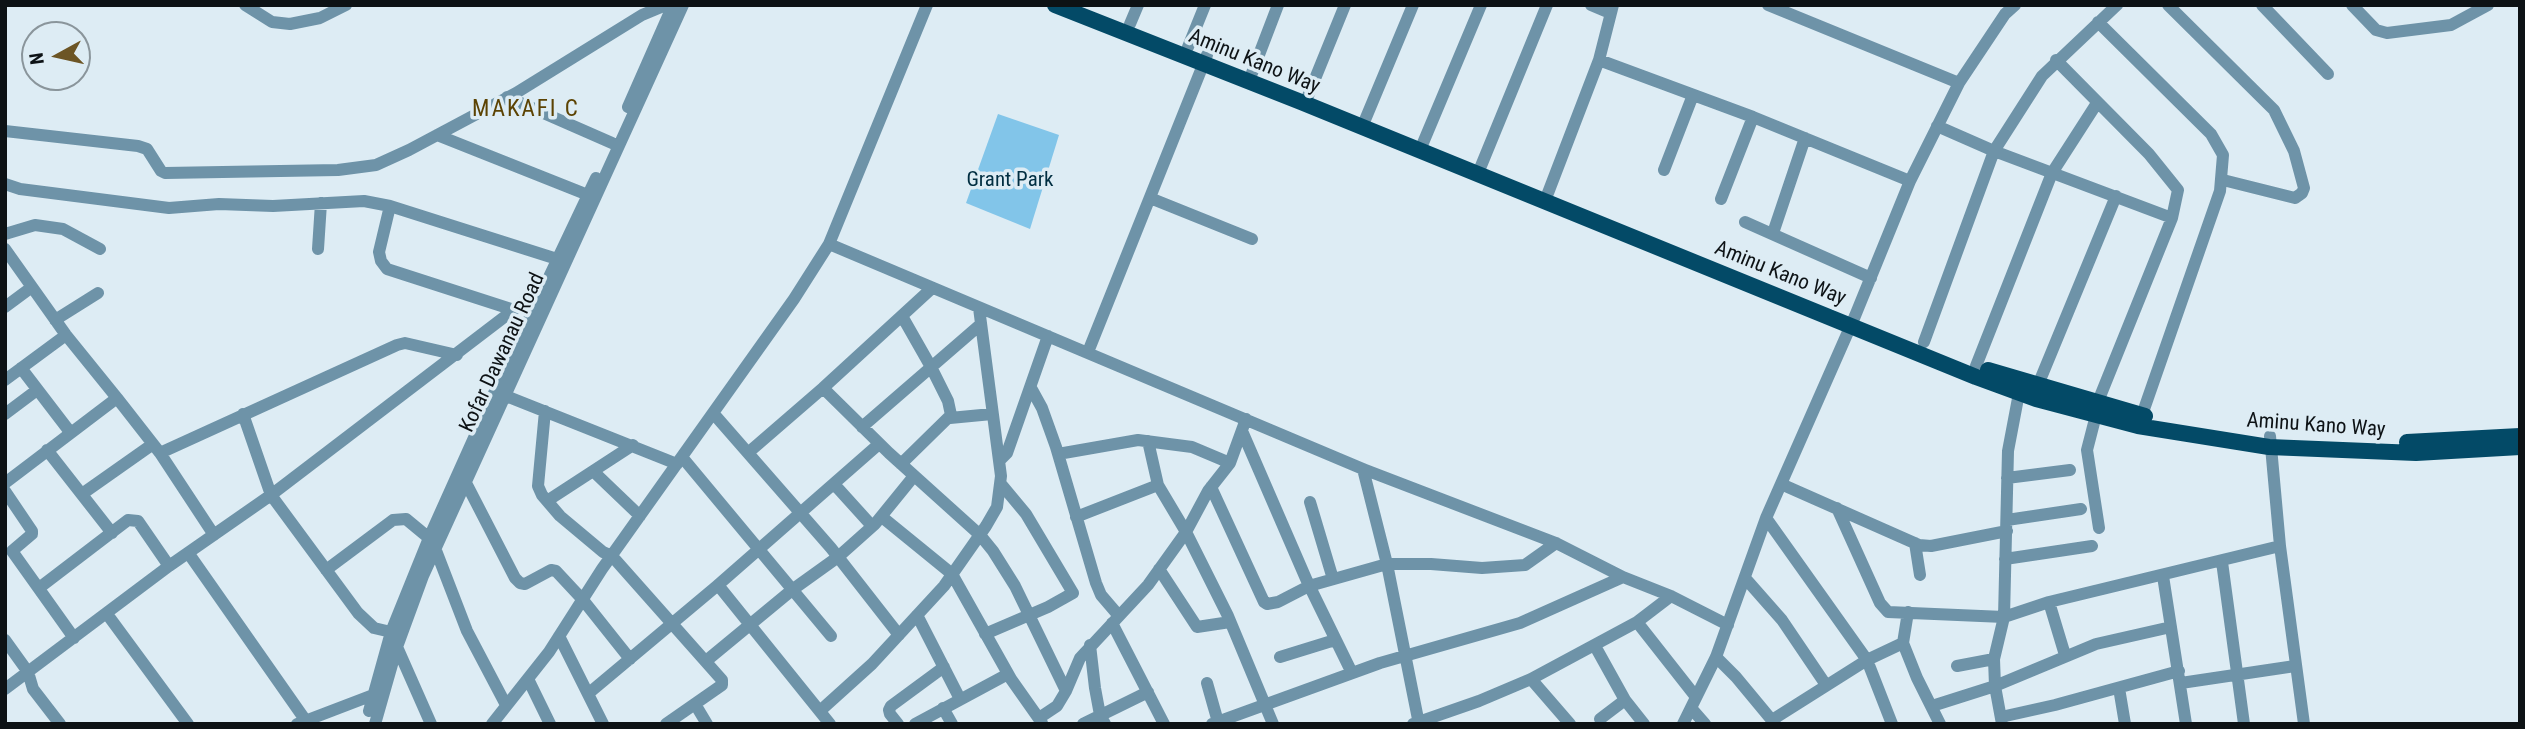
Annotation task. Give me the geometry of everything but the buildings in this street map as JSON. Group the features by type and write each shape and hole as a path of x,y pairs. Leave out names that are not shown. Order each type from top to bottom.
{"main road":[{"name":"Aminu Kano Way","path":"1055,5 1205,60 1301,102 1853,320 1924,342 1976,366 2038,385 2138,426 2270,442 2416,453 2520,447"},
{"name":"Aminu Kano Way","path":"1085,5 1188,47 1205,60 1252,72 1763,281 2019,393 2270,442 2417,442 2520,436"}],"street":[{"path":"245,5 278,24 320,18 342,6"},
{"path":"5,131 138,146 147,149 165,173 351,168 389,160 506,97 642,15 666,5"},
{"name":"Kofar Dawanau Road","path":"366,724 391,632 673,5"},
{"name":"Kofar Dawanau Road","path":"374,724 432,543 506,396 683,5"},
{"path":"492,724 559,636 612,556 794,299 829,244 927,5"},
{"path":"1130,24 1138,5"},
{"path":"1188,47 1205,5"},
{"path":"1252,72 1278,5"},
{"path":"1308,96 1345,5"},
{"path":"1365,120 1413,5"},
{"path":"1423,143 1480,5"},
{"path":"1481,166 1547,5"},
{"path":"1548,193 1599,60 1612,9 1591,5"},
{"path":"1768,5 1959,83"},
{"path":"1683,724 1716,657 1766,518 1871,278 1910,181 1959,83 2000,10 2015,5"},
{"path":"1924,342 1994,151 2027,97 2056,60 2117,5"},
{"path":"2168,5 2274,110 2294,151 2304,188 2295,198 2222,180"},
{"path":"2262,5 2328,74"},
{"path":"2352,5 2376,30 2387,33 2451,25 2488,5"},
{"path":"2098,22 2219,145 2223,155 2222,180 2142,415"},
{"path":"1088,352 1205,60"},
{"path":"1599,60 1753,117 1910,181"},
{"path":"2056,60 2150,154 2176,184 2178,195 2172,218 2096,409 2087,450 2099,528"},
{"path":"1664,170 1693,95"},
{"path":"506,97 612,143"},
{"path":"1976,366 2052,173 2097,103"},
{"path":"1721,199 1753,117"},
{"path":"1937,126 1994,151 2172,218"},
{"path":"437,135 589,195"},
{"path":"1773,233 1805,138"},
{"path":"5,184 20,189 169,208 219,204 273,206 364,201 390,206 557,259"},
{"path":"2038,385 2116,196"},
{"path":"1150,198 1252,239"},
{"path":"318,249 321,203"},
{"path":"390,206 379,253 380,261 387,269 514,310"},
{"path":"1745,222 1871,278"},
{"path":"5,234 35,225 64,229 100,249"},
{"path":"829,244 931,289 1088,352 1244,425 1556,543 1728,625"},
{"path":"5,249 66,335 157,448 214,535"},
{"path":"5,307 32,287"},
{"path":"5,689 169,566 271,495 544,287"},
{"path":"749,452 931,289"},
{"path":"55,320 98,293"},
{"path":"718,585 824,719 952,574 997,507 1001,484 999,461 979,308"},
{"path":"902,316 932,367 948,401 950,418"},
{"path":"862,427 981,324"},
{"path":"5,380 66,335"},
{"path":"999,461 1007,453 1048,336"},
{"path":"82,495 157,448 243,414 397,345 405,343 457,355"},
{"path":"21,368 70,432"},
{"path":"823,388 879,444 980,535 1004,566 1066,691"},
{"path":"1031,388 1048,424 1096,583 1164,724"},
{"path":"5,414 37,390"},
{"path":"2019,393 2008,451 2004,617 1994,659 1995,686 2002,720 2119,688 2180,677 2238,675 2295,666"},
{"path":"506,396 679,460 831,636"},
{"path":"5,483 117,398"},
{"path":"545,411 538,486 547,501 560,516 603,552 612,556 674,623 723,683 666,724"},
{"path":"713,413 838,557 899,635"},
{"path":"243,414 271,495 369,625 391,632"},
{"path":"901,464 950,418 992,414"},
{"path":"834,484 877,522 952,574 1008,674 1040,721 1057,706 1077,662 1090,645 1159,569 1186,532 1211,487 1230,463 1244,425"},
{"path":"1244,425 1309,586 1352,673"},
{"path":"1058,454 1129,441 1148,441 1192,447 1230,463"},
{"path":"1148,441 1158,485 1186,532 1230,622 1273,724"},
{"path":"2270,442 2280,546 2304,724"},
{"path":"589,692 674,623 879,444"},
{"path":"547,501 633,445"},
{"path":"47,450 112,533"},
{"path":"1363,469 1387,564 1417,723 1531,679 1637,622 1671,596"},
{"path":"2007,478 2070,470"},
{"path":"593,471 640,516"},
{"path":"706,661 792,590 838,557 877,522 914,476"},
{"path":"465,481 515,578 525,584 551,570 555,572 583,600 630,659"},
{"path":"985,634 1071,596 1072,590 1026,514 1001,484"},
{"path":"1781,484 1915,543 1931,546 2081,509"},
{"path":"1076,517 1158,485"},
{"path":"1211,487 1264,602 1278,602 1309,586 1387,564 1482,568 1525,565 1556,543"},
{"path":"5,491 32,531 32,534 8,554 39,588 74,638"},
{"path":"1310,502 1333,579"},
{"path":"1837,508 1884,609 1888,612 2004,617 2049,602 2280,546"},
{"path":"1766,518 1867,660 1888,722"},
{"path":"326,570 393,520 406,519 432,543 467,631 506,705"},
{"path":"39,588 128,520 138,522 169,566"},
{"path":"1915,543 1920,575"},
{"path":"2005,559 2092,546"},
{"path":"189,554 301,722 373,695"},
{"path":"2222,562 2244,724"},
{"path":"1159,569 1197,627 1230,622"},
{"path":"2163,576 2186,724"},
{"path":"1207,683 1215,723 1352,673 1520,623 1623,577"},
{"path":"1745,578 1782,620 1826,685"},
{"path":"2049,602 2065,655"},
{"path":"1908,612 1903,643 1940,724"},
{"path":"107,614 188,724"},
{"path":"917,615 960,699"},
{"path":"1637,622 1705,724"},
{"path":"1932,706 1995,686 2096,644 2171,627"},
{"path":"559,636 589,692 598,722"},
{"path":"5,640 28,672 33,689 60,724"},
{"path":"1280,657 1335,640"},
{"path":"1716,657 1773,722 1867,660 1903,643"},
{"path":"1090,645 1102,719"},
{"path":"1595,646 1625,700 1644,724"},
{"path":"397,647 431,724"},
{"path":"1957,666 1994,659"},
{"path":"898,724 889,710 944,667"},
{"path":"915,724 1008,674"},
{"path":"528,679 550,724"},
{"path":"1531,679 1570,724"},
{"path":"2119,688 2125,724"},
{"path":"1083,724 1102,719 1148,692"},
{"path":"1600,719 1625,700"},
{"path":"695,704 707,724"},
{"path":"943,708 952,724"}],"green space":[{"name":"Grant Park","path":"998,114 1059,135 1030,229 966,203"}],"district":[{"name":"MAKAFI C","path":"526,110"}]}
